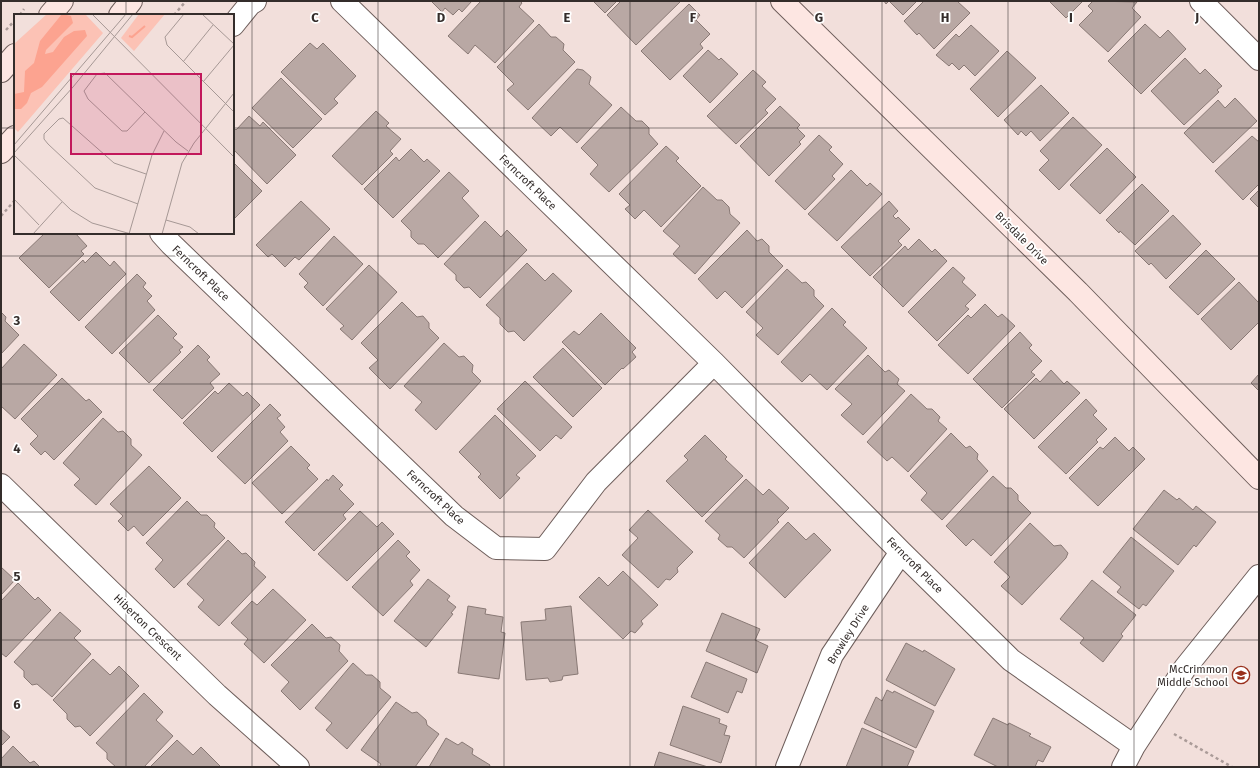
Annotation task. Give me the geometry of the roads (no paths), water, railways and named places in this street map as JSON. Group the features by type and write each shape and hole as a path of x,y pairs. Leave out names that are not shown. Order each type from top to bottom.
{"street":[{"path":"51,14 62,1"},
{"path":"121,14 132,1"},
{"path":"234,24 250,4 255,1"},
{"name":"Ferncroft Place","path":"342,1 714,363 1011,660 1134,746"},
{"name":"Brisdale Drive","path":"782,1 1078,292 1259,478"},
{"path":"1201,1 1259,59"},
{"path":"1,71 14,56"},
{"path":"1,152 14,138"},
{"name":"Ferncroft Place","path":"162,234 454,516 496,548 545,549 596,482 714,363"},
{"name":"Hiberton Crescent","path":"1,484 217,695 298,767"},
{"name":"Browley Drive","path":"786,767 832,655 902,552"},
{"path":"1123,767 1134,746 1185,668 1259,576"}],"place":[{"name":"McCrimmon Middle School","path":"1241,675"}]}
